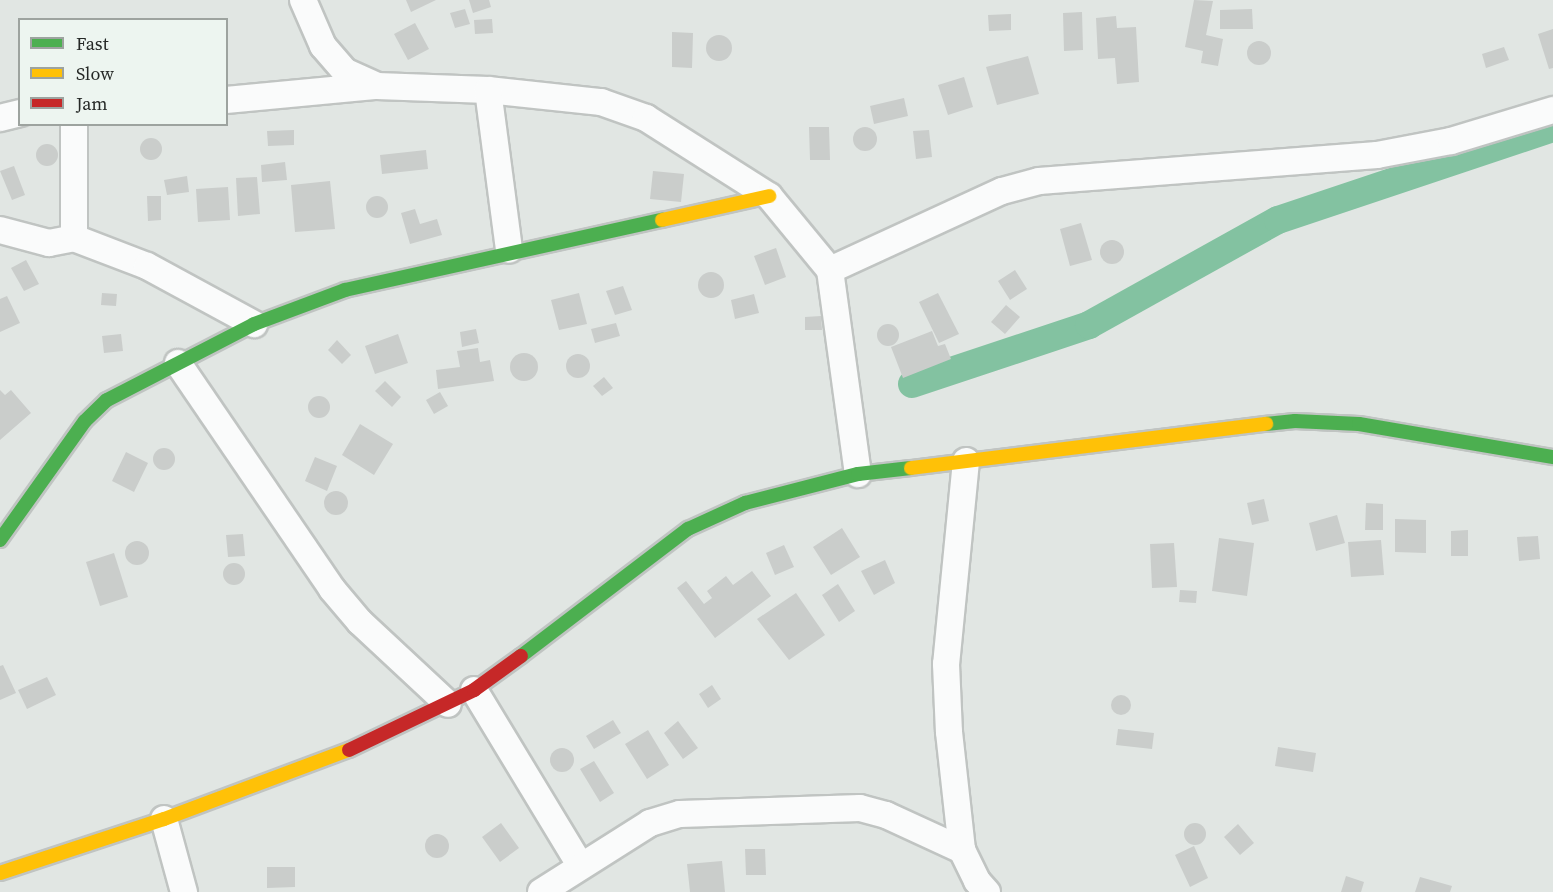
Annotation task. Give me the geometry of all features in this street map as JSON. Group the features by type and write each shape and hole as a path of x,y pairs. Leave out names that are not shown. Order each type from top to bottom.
{"street":[{"path":"303,0 323,46 346,72 377,86"},
{"path":"228,99 377,86 488,90 601,102 646,118 770,196 830,270 858,474"},
{"path":"488,90 509,250"},
{"path":"830,270 1002,191 1039,181 1377,155 1450,141 1553,110"},
{"path":"0,118 18,114"},
{"path":"74,126 74,238"},
{"path":"0,540 85,421 107,400 254,324 345,290 509,250 770,196"},
{"path":"0,230 49,243 74,238 147,266 254,324"},
{"path":"177,363 332,589 360,622 448,704"},
{"path":"0,873 164,819 345,752 448,704 474,690 688,529 744,502 858,474 1295,421 1359,424 1553,457"},
{"path":"966,461 946,664 962,850 977,881 987,892"},
{"path":"474,690 580,865"},
{"path":"541,892 580,865 650,823 680,814 860,808 886,815 962,850"},
{"path":"164,819 184,892"}],"building":[{"path":"406,0 436,0 411,12"},
{"path":"469,0 489,0 491,7 473,13"},
{"path":"1194,0 1213,1 1206,35 1223,39 1218,66 1201,63 1203,51 1185,47"},
{"path":"465,9 470,24 455,28 450,13"},
{"path":"1252,9 1253,29 1220,29 1220,10"},
{"path":"1082,12 1083,50 1064,51 1063,13"},
{"path":"1011,14 1011,30 989,31 988,15"},
{"path":"1116,16 1117,28 1136,27 1139,82 1117,84 1115,58 1098,59 1096,18"},
{"path":"492,19 493,33 475,34 474,20"},
{"path":"415,23 429,49 408,60 394,34"},
{"path":"1553,29 1553,68 1549,69 1538,34"},
{"path":"672,32 693,33 692,68 672,67"},
{"path":"719,35 728,39 732,48 728,57 719,61 710,57 706,48 710,39"},
{"path":"1259,41 1268,44 1271,53 1268,62 1259,65 1250,62 1247,53 1250,44"},
{"path":"1504,47 1509,60 1486,68 1482,54"},
{"path":"1028,56 1039,94 997,105 986,67"},
{"path":"964,77 973,107 948,115 938,85"},
{"path":"904,98 908,116 874,124 870,106"},
{"path":"809,127 829,127 830,160 810,160"},
{"path":"865,127 874,130 877,139 874,148 865,151 856,148 853,139 856,130"},
{"path":"294,130 294,145 268,146 267,131"},
{"path":"929,130 932,157 916,159 913,131"},
{"path":"151,138 159,141 162,149 159,157 151,160 143,157 140,149 143,141"},
{"path":"47,144 55,147 58,155 55,163 47,166 39,163 36,155 39,147"},
{"path":"426,150 428,169 382,174 380,155"},
{"path":"285,162 287,180 262,182 261,165"},
{"path":"14,166 25,195 12,200 0,171"},
{"path":"653,171 684,174 681,202 650,199"},
{"path":"187,176 189,192 167,195 164,180"},
{"path":"257,177 260,214 238,216 236,178"},
{"path":"330,181 335,229 295,232 291,185"},
{"path":"228,187 230,220 198,222 196,189"},
{"path":"147,196 161,196 161,220 148,221"},
{"path":"377,196 385,199 388,207 385,215 377,218 369,215 366,207 369,199"},
{"path":"415,209 420,224 437,219 442,235 410,244 401,213"},
{"path":"1081,223 1092,260 1070,266 1060,229"},
{"path":"1112,240 1121,243 1124,252 1121,261 1112,264 1103,261 1100,252 1103,243"},
{"path":"776,248 786,277 765,285 754,256"},
{"path":"26,260 39,284 24,291 11,268"},
{"path":"1015,270 1027,289 1010,300 998,281"},
{"path":"711,272 720,276 724,285 720,294 711,298 702,294 698,285 702,276"},
{"path":"623,286 632,310 615,315 606,291"},
{"path":"102,293 117,294 116,306 101,305"},
{"path":"579,293 587,324 559,330 551,300"},
{"path":"938,293 959,334 939,343 919,302"},
{"path":"754,294 759,313 735,319 731,300"},
{"path":"7,296 20,323 0,332 0,299"},
{"path":"1006,305 1020,317 1005,334 991,322"},
{"path":"821,316 822,330 805,330 805,317"},
{"path":"616,323 620,336 595,343 591,329"},
{"path":"884,324 892,324 899,331 899,339 892,346 884,346 877,339 877,331"},
{"path":"476,329 479,343 462,347 460,332"},
{"path":"932,331 938,346 945,344 951,359 903,378 891,347"},
{"path":"121,334 123,351 104,353 102,336"},
{"path":"398,334 408,363 375,374 365,346"},
{"path":"337,340 351,355 342,364 328,350"},
{"path":"478,348 480,362 490,360 494,381 438,389 436,370 460,367 457,351"},
{"path":"524,353 534,357 538,367 534,377 524,381 514,377 510,367 514,357"},
{"path":"578,354 587,357 590,366 587,375 578,378 569,375 566,366 569,357"},
{"path":"604,377 613,388 602,396 593,386"},
{"path":"385,381 401,397 392,407 375,391"},
{"path":"0,390 5,395 11,390 31,413 0,440"},
{"path":"440,392 448,406 434,414 426,400"},
{"path":"319,396 327,399 330,407 327,415 319,418 311,415 308,407 311,399"},
{"path":"360,424 393,444 374,475 342,455"},
{"path":"164,448 172,451 175,459 172,467 164,470 156,467 153,459 156,451"},
{"path":"126,452 148,463 134,492 112,481"},
{"path":"315,457 337,466 327,491 305,481"},
{"path":"336,491 345,494 348,503 345,512 336,515 327,512 324,503 327,494"},
{"path":"1264,499 1269,521 1252,525 1247,503"},
{"path":"1366,503 1383,504 1383,530 1365,530"},
{"path":"1337,515 1345,543 1316,551 1309,523"},
{"path":"1395,519 1426,520 1426,553 1395,552"},
{"path":"842,528 860,557 831,575 813,547"},
{"path":"1468,530 1468,556 1451,556 1451,531"},
{"path":"243,534 245,556 228,557 226,535"},
{"path":"1538,536 1540,559 1519,561 1517,537"},
{"path":"1219,538 1254,543 1247,596 1212,591"},
{"path":"1381,540 1384,575 1351,577 1348,542"},
{"path":"137,541 146,544 149,553 146,562 137,565 128,562 125,553 128,544"},
{"path":"1174,543 1177,587 1152,588 1150,544"},
{"path":"784,545 794,567 775,575 766,553"},
{"path":"114,553 128,597 100,606 86,562"},
{"path":"885,560 895,583 874,595 861,571"},
{"path":"234,563 242,566 245,574 242,582 234,585 226,582 223,574 226,566"},
{"path":"752,571 771,596 715,638 677,588 686,581 704,604 712,598 707,591 726,576 733,585"},
{"path":"838,584 855,611 839,622 822,595"},
{"path":"1180,590 1197,591 1196,603 1179,602"},
{"path":"796,593 825,635 789,660 757,619"},
{"path":"3,665 16,693 0,700 0,666"},
{"path":"47,677 56,695 27,709 18,690"},
{"path":"712,685 721,699 708,708 699,694"},
{"path":"1121,695 1128,698 1131,705 1128,712 1121,715 1114,712 1111,705 1114,698"},
{"path":"613,720 621,733 594,749 586,736"},
{"path":"678,721 698,748 683,759 664,733"},
{"path":"1118,729 1154,733 1152,749 1116,745"},
{"path":"648,730 669,765 647,779 625,744"},
{"path":"1278,747 1316,753 1313,772 1275,766"},
{"path":"562,748 571,751 574,760 571,769 562,772 553,769 550,760 553,751"},
{"path":"594,761 614,793 600,802 580,769"},
{"path":"501,823 519,848 500,862 482,837"},
{"path":"1191,823 1199,823 1206,830 1206,838 1199,845 1191,845 1184,838 1184,830"},
{"path":"1238,824 1254,843 1240,855 1224,837"},
{"path":"437,834 446,837 449,846 446,855 437,858 428,855 425,846 428,837"},
{"path":"1194,846 1208,878 1190,887 1175,855"},
{"path":"745,849 765,849 766,875 746,875"},
{"path":"722,861 725,892 690,892 687,864"},
{"path":"267,867 295,867 295,887 267,888"},
{"path":"1346,876 1364,882 1361,892 1341,892"},
{"path":"1420,877 1452,886 1450,892 1415,892"}],"waterway":[{"path":"912,384 1089,325 1278,220 1553,128"}],"traffic: fast":[{"path":"0,540 85,421 107,400 254,324 345,290 662,220"},
{"path":"1266,424 1295,421 1359,424 1553,457"},
{"path":"521,656 688,529 745,503 858,474 911,468"}],"traffic: slow":[{"path":"662,220 769,196"},
{"path":"911,468 1266,424"},
{"path":"0,873 164,819 349,750"}],"traffic: jam":[{"path":"349,750 474,690 521,656"}]}
